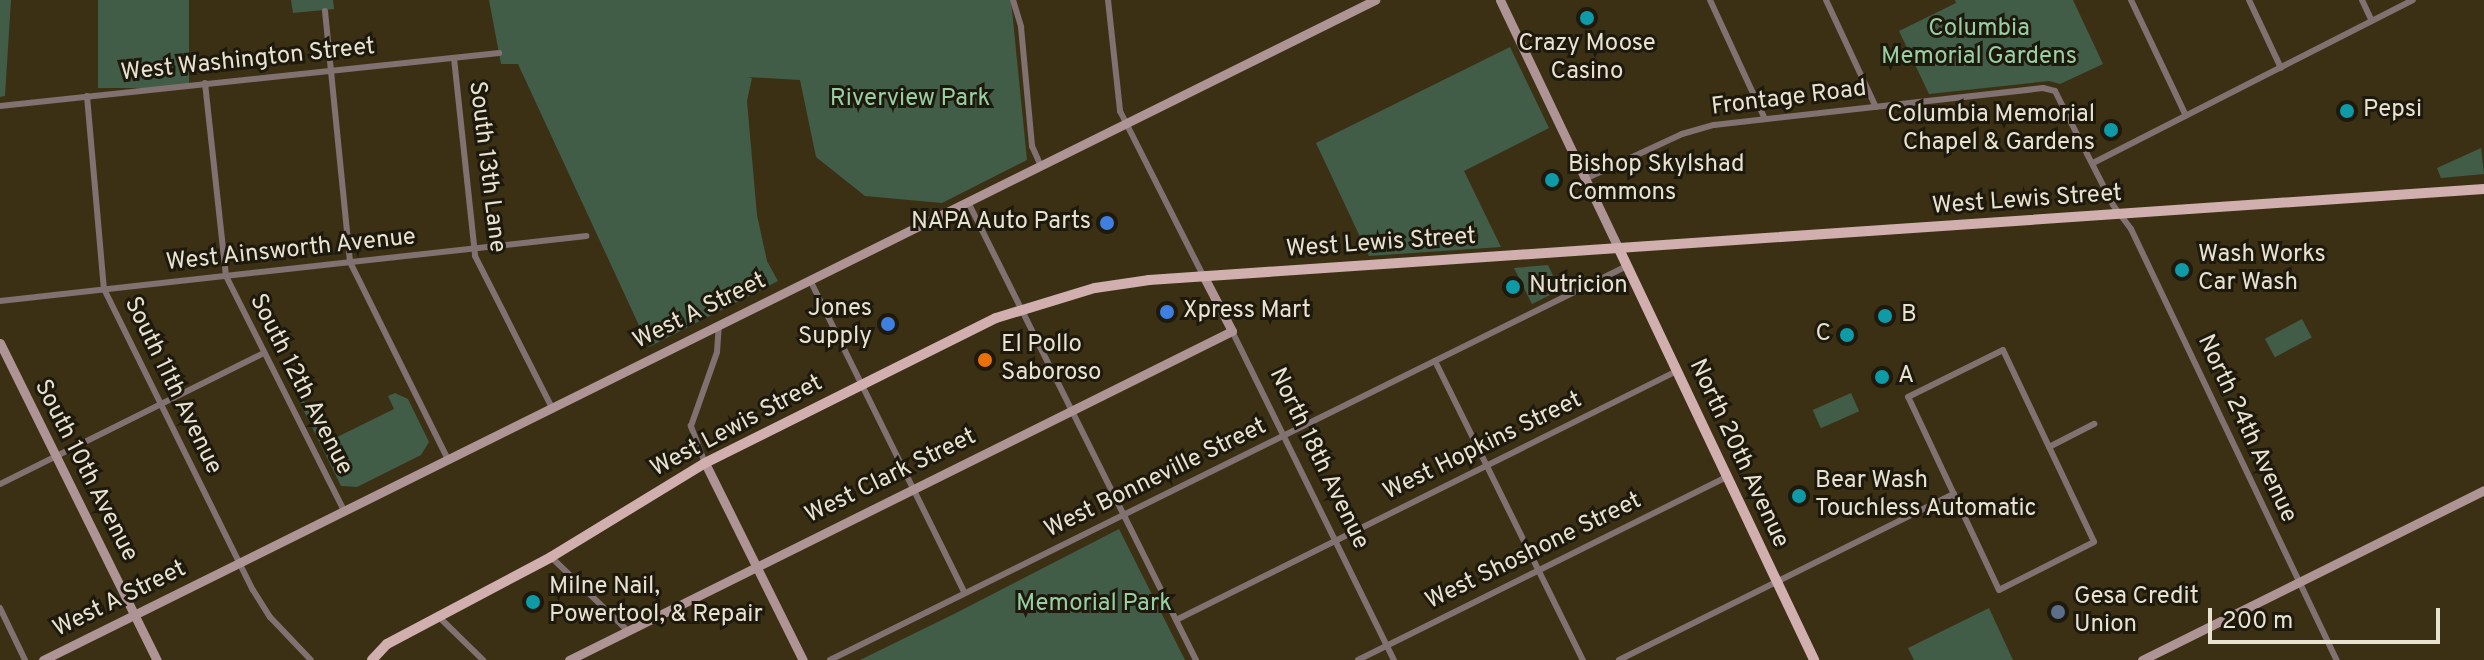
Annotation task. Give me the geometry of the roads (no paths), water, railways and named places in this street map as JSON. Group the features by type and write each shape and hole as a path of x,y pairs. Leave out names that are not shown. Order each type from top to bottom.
{"main road":[{"name":"West A Street","path":"43,660 1375,0"},
{"path":"1500,0 1619,249"},
{"name":"West Lewis Street","path":"372,660 387,644 551,557 705,463 861,384 1022,308 1122,283 2484,189"},
{"name":"North 20th Avenue","path":"1619,249 1814,660"},
{"name":"North 18th Avenue","path":"1204,277 1232,331"},
{"name":"West Clark Street","path":"569,660 1232,331"},
{"name":"South 10th Avenue","path":"0,343 157,660"},
{"path":"705,463 803,660"},
{"path":"2142,660 2484,490"}],"street":[{"path":"1013,0 1022,37 1032,146 1041,166"},
{"path":"1108,0 1120,111 1204,277"},
{"path":"1710,0 1765,119"},
{"path":"1826,0 1876,107"},
{"path":"2131,0 2186,116"},
{"path":"2249,0 2281,68"},
{"path":"2362,0 2372,21"},
{"path":"2093,163 2413,0"},
{"path":"325,11 350,262 448,459"},
{"name":"West Washington Street","path":"0,106 499,53"},
{"name":"South 13th Lane","path":"454,58 474,249 552,408"},
{"name":"South 12th Avenue","path":"205,83 226,276 344,511"},
{"name":"Frontage Road","path":"1585,179 1693,130 2043,88 2055,91"},
{"name":"North 24th Avenue","path":"2055,91 2131,229 2337,660"},
{"name":"South 11th Avenue","path":"87,96 104,289 239,563 270,617 311,660"},
{"path":"968,202 1196,660"},
{"name":"West Ainsworth Avenue","path":"0,301 586,236"},
{"name":"West Bonneville Street","path":"830,660 1627,266"},
{"path":"810,280 965,593"},
{"path":"705,463 691,426 717,352 719,325"},
{"name":"North 18th Avenue","path":"1232,331 1394,660"},
{"path":"2003,350 2094,542 1999,590 1954,494 1908,397 2003,350"},
{"path":"0,484 264,353"},
{"path":"1435,361 1583,660"},
{"name":"West Hopkins Street","path":"1176,620 1677,371"},
{"path":"2049,447 2094,424"},
{"name":"West Shoshone Street","path":"1358,660 1727,477"},
{"path":"1619,660 1954,494"},
{"path":"551,557 628,631"},
{"path":"0,608 25,660"},
{"path":"439,617 483,660"}],"place":[{"name":"Crazy Moose Casino","path":"1587,18"},
{"name":"Pepsi","path":"2347,111"},
{"name":"Columbia Memorial Chapel & Gardens","path":"2111,130"},
{"name":"Bishop Skylshad Commons","path":"1552,180"},
{"name":"NAPA Auto Parts","path":"1107,223"},
{"name":"Wash Works Car Wash","path":"2182,270"},
{"name":"Nutricion","path":"1513,287"},
{"name":"Xpress Mart","path":"1167,312"},
{"name":"B","path":"1885,316"},
{"name":"Jones Supply","path":"888,324"},
{"name":"C","path":"1847,335"},
{"name":"El Pollo Saboroso","path":"985,360"},
{"name":"A","path":"1882,377"},
{"name":"Bear Wash Touchless Automatic","path":"1799,496"},
{"name":"Milne Nail, Powertool, & Repair","path":"533,602"},
{"name":"Gesa Credit Union","path":"2058,612"}],"park label":[{"name":"Columbia Memorial Gardens","path":"1979,44"},
{"name":"Riverview Park","path":"910,100"},
{"name":"Memorial Park","path":"1094,605"}]}
